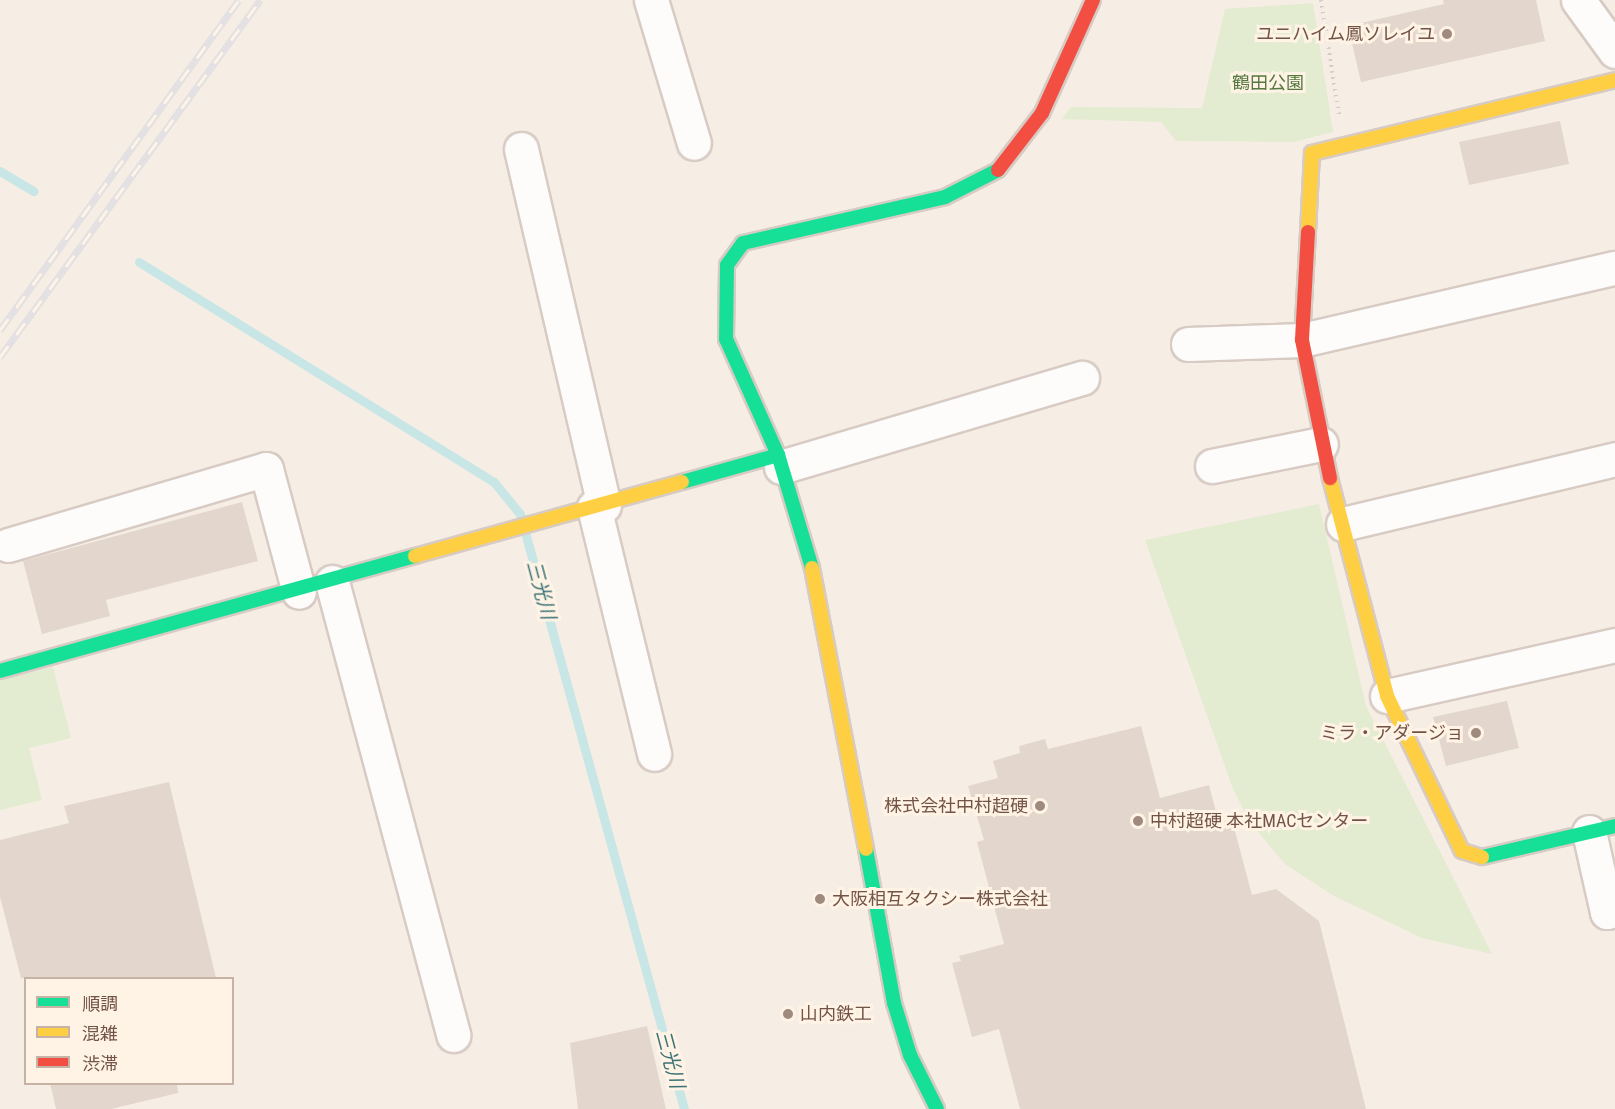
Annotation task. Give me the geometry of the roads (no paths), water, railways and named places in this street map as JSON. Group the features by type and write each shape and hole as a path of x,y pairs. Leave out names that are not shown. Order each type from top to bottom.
{"street":[{"path":"651,0 694,143"},
{"path":"937,1109 910,1055 894,1003 818,590 780,461 726,339 723,295 727,265 743,243 765,236 945,197 985,180 1009,161 1042,114 1093,0"},
{"path":"1578,0 1615,51"},
{"path":"1615,80 1311,153 1302,340 1321,444 1387,696 1462,851 1479,858 1602,829 1607,912 1615,910"},
{"path":"521,149 654,754"},
{"path":"1188,344 1302,340 1615,268"},
{"path":"0,671 299,592 599,506 780,461 1082,378"},
{"path":"1212,466 1321,444"},
{"path":"1342,524 1615,459"},
{"path":"8,546 266,469 299,592"},
{"path":"332,582 453,1035"},
{"path":"1387,696 1615,645"}],"waterway":[{"name":"三光川","path":"0,171 33,191"},
{"name":"三光川","path":"139,262 494,482 520,514 684,1109"}],"railway":[{"path":"0,330 239,0"},
{"path":"0,357 260,0"}],"place":[{"name":"ユニハイム鳳ソレイユ","path":"1447,34"},
{"name":"ミラ・アダージョ","path":"1476,733"},
{"name":"株式会社中村超硬","path":"1040,806"},
{"name":"中村超硬 本社MACセンター","path":"1138,821"},
{"name":"大阪相互タクシー株式会社","path":"820,899"},
{"name":"山内鉄工","path":"788,1014"}],"park label":[{"name":"鶴田公園","path":"1268,83"}]}
